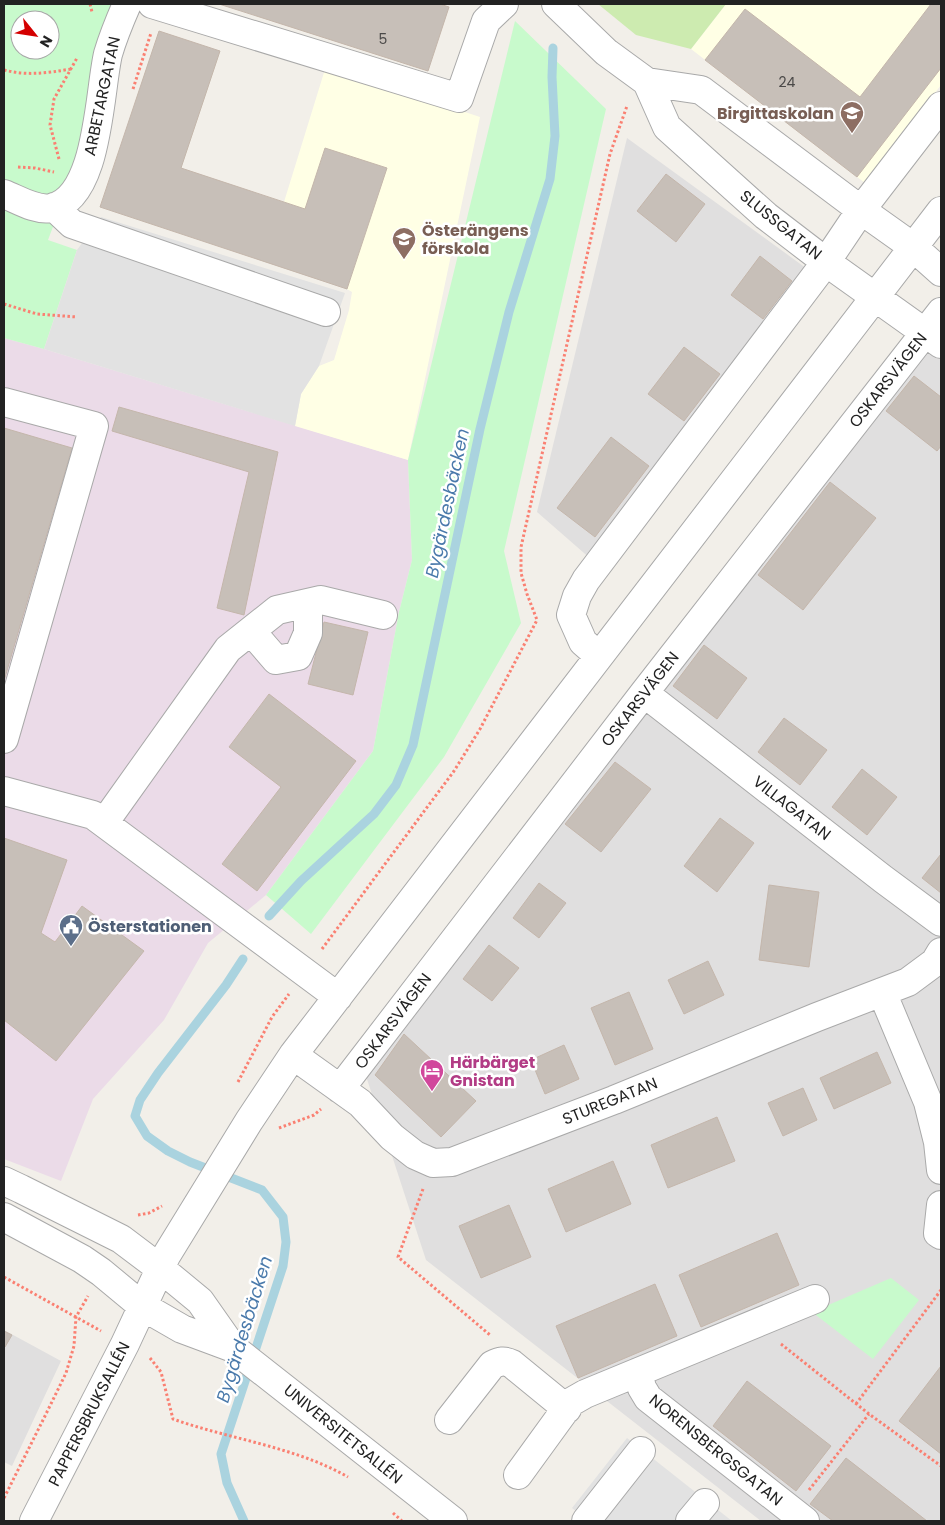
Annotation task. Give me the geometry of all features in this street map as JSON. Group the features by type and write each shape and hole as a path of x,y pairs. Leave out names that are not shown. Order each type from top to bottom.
{"street":[{"name":"ARBETARGATAN","path":"54,207 66,200 75,191 83,175 94,144 108,53 127,4"},
{"path":"152,4 459,98 486,21 504,4"},
{"path":"556,4 606,52 642,78 701,90 913,247 941,272"},
{"name":"SLUSSGATAN","path":"642,78 667,127 766,216 826,262 875,296 936,329"},
{"path":"599,656 583,642 571,615 586,580 826,262 861,210 941,106"},
{"path":"4,194 37,208 48,209 54,207 72,224 326,312"},
{"path":"161,1269 166,1256 293,1055 941,211"},
{"name":"OSKARSVÄGEN","path":"340,1089 644,693 936,329"},
{"path":"4,402 94,426 4,739"},
{"path":"104,823 228,649 277,610 321,600 383,615"},
{"path":"251,631 276,660 298,656 308,633 308,604"},
{"name":"VILLAGATAN","path":"644,693 941,922"},
{"path":"4,791 93,814 338,997"},
{"name":"STUREGATAN","path":"433,1163 452,1162 461,1159 614,1100 807,1020 908,982 935,962 941,952"},
{"path":"882,992 928,1102 938,1142 941,1170"},
{"path":"293,1055 360,1103 392,1137 415,1155 433,1163"},
{"name":"UNIVERSITETSALLÉN","path":"4,1181 120,1239 200,1301 233,1348"},
{"path":"941,1205 938,1233 941,1235"},
{"name":"UNIVERSITETSALLÉN","path":"4,1217 82,1259 142,1306 182,1329 233,1348 453,1521"},
{"name":"PAPPERSBRUKSALLÉN","path":"34,1521 161,1269"},
{"path":"518,1475 571,1402 585,1394 815,1299"},
{"path":"449,1420 492,1365 499,1361 506,1361 512,1364 567,1409"},
{"name":"NORENSBERGSGATAN","path":"638,1372 642,1388 648,1398 799,1516"},
{"path":"586,1521 641,1451"}],"path":[{"path":"94,17 98,10"},
{"path":"61,164 50,125 54,98 79,53"},
{"path":"4,70 18,74 43,74 71,69"},
{"path":"319,954 454,771 480,729 537,620 521,573 521,547 610,154 642,78"},
{"path":"4,304 37,314 77,317"},
{"path":"238,1083 272,1017 294,987"},
{"path":"433,1163 398,1257 496,1340"},
{"path":"134,1216 148,1213 161,1207 168,1201"},
{"path":"4,1277 76,1317"},
{"path":"856,1404 941,1290"},
{"path":"4,1498 66,1373 74,1346 76,1317 89,1294"},
{"path":"756,1324 869,1414 941,1466"},
{"path":"151,1358 161,1372 173,1420 295,1455 334,1469 349,1478"},
{"path":"799,1516 869,1414"},
{"path":"390,1509 402,1521"}],"shaded area":[{"name":"Birgittaskolan","path":"726,4 941,4 941,85 865,183 691,49"},
{"name":"Österängens förskola","path":"326,66 480,117 408,460 295,426 301,394 319,366 334,360 349,310 352,292 347,289 366,230 284,202"},
{"path":"627,138 810,271 592,560 537,512"},
{"path":"101,217 345,293 319,366 301,394 295,426 44,349 77,250"},
{"path":"941,326 941,1521 761,1521 426,1260 365,1073"},
{"path":"4,338 408,460 412,560 399,612 373,751 266,895 208,943 164,1020 93,1099 61,1181 4,1159"},
{"path":"4,1330 61,1361 12,1466 4,1462"},
{"path":"627,1438 732,1521 589,1521 572,1508"}],"green space":[{"path":"4,4 119,4 84,144 48,240 77,250 44,349 4,338"},
{"path":"598,4 726,4 691,49 636,35"},
{"path":"515,21 606,109 504,551 521,623 444,757 311,934 266,895 373,751 399,612 412,560 408,460"},
{"path":"891,1278 919,1300 873,1359 812,1312"}],"building":[{"path":"219,4 440,4 449,7 428,71"},
{"name":"Birgittaskolan","path":"931,4 941,4 941,68 857,177 705,60 745,9 860,97"},
{"path":"159,31 220,51 181,168 305,209 325,148 387,168 347,289 100,207"},
{"path":"666,174 705,204 676,242 637,211"},
{"path":"760,256 792,281 763,319 731,295"},
{"path":"684,347 720,374 684,421 648,394"},
{"path":"914,376 941,397 941,446 937,451 886,411"},
{"path":"119,407 278,452 244,615 217,608 249,472 112,431"},
{"path":"4,428 72,448 4,681"},
{"path":"611,437 649,466 595,537 557,508"},
{"path":"830,482 876,518 803,610 758,575"},
{"path":"324,622 368,632 353,695 308,684"},
{"path":"704,645 747,678 717,719 673,686"},
{"path":"269,694 356,761 257,891 222,864 281,787 229,747"},
{"path":"784,718 827,750 800,785 758,752"},
{"path":"615,762 651,789 601,852 565,824"},
{"path":"862,769 897,797 867,835 832,807"},
{"path":"720,818 754,843 717,892 684,866"},
{"name":"Österstationen","path":"4,838 67,860 41,933 55,942 82,906 144,951 56,1061 4,1020"},
{"path":"941,854 941,893 922,878"},
{"path":"539,883 566,903 539,938 513,918"},
{"path":"769,885 819,892 809,967 759,960"},
{"path":"489,945 519,968 492,1001 463,979"},
{"path":"708,961 724,995 684,1014 668,980"},
{"path":"629,992 653,1049 615,1065 591,1008"},
{"path":"404,1034 476,1101 441,1137 375,1075"},
{"path":"564,1045 579,1079 545,1094 531,1060"},
{"path":"877,1052 891,1083 834,1109 820,1078"},
{"path":"803,1088 817,1120 783,1136 768,1103"},
{"path":"717,1117 735,1161 668,1188 651,1145"},
{"path":"613,1161 631,1204 566,1232 548,1189"},
{"path":"509,1205 531,1257 481,1278 459,1226"},
{"path":"777,1233 799,1285 701,1327 679,1275"},
{"path":"655,1284 677,1336 578,1378 556,1326"},
{"path":"4,1331 12,1335 5,1347 4,1346"},
{"path":"941,1366 941,1454 899,1421"},
{"path":"747,1381 831,1446 796,1491 713,1426"},
{"path":"846,1458 927,1521 833,1521 810,1504"}],"waterway":[{"name":"Bygärdesbäcken","path":"269,916 301,881 374,814 396,785 413,745 480,429 509,312 550,179 555,136 552,77 553,48"},
{"name":"Bygärdesbäcken","path":"243,959 226,985 158,1073 140,1100 135,1116 147,1136 168,1151 190,1162 262,1190 283,1217 286,1242 283,1266 221,1454 227,1483 244,1521"}],"place":[{"name":"Birgittaskolan","path":"852,134"},
{"name":"Österängens förskola","path":"404,260"},
{"name":"Österstationen","path":"71,947"},
{"name":"Härbärget Gnistan","path":"432,1092"}]}
